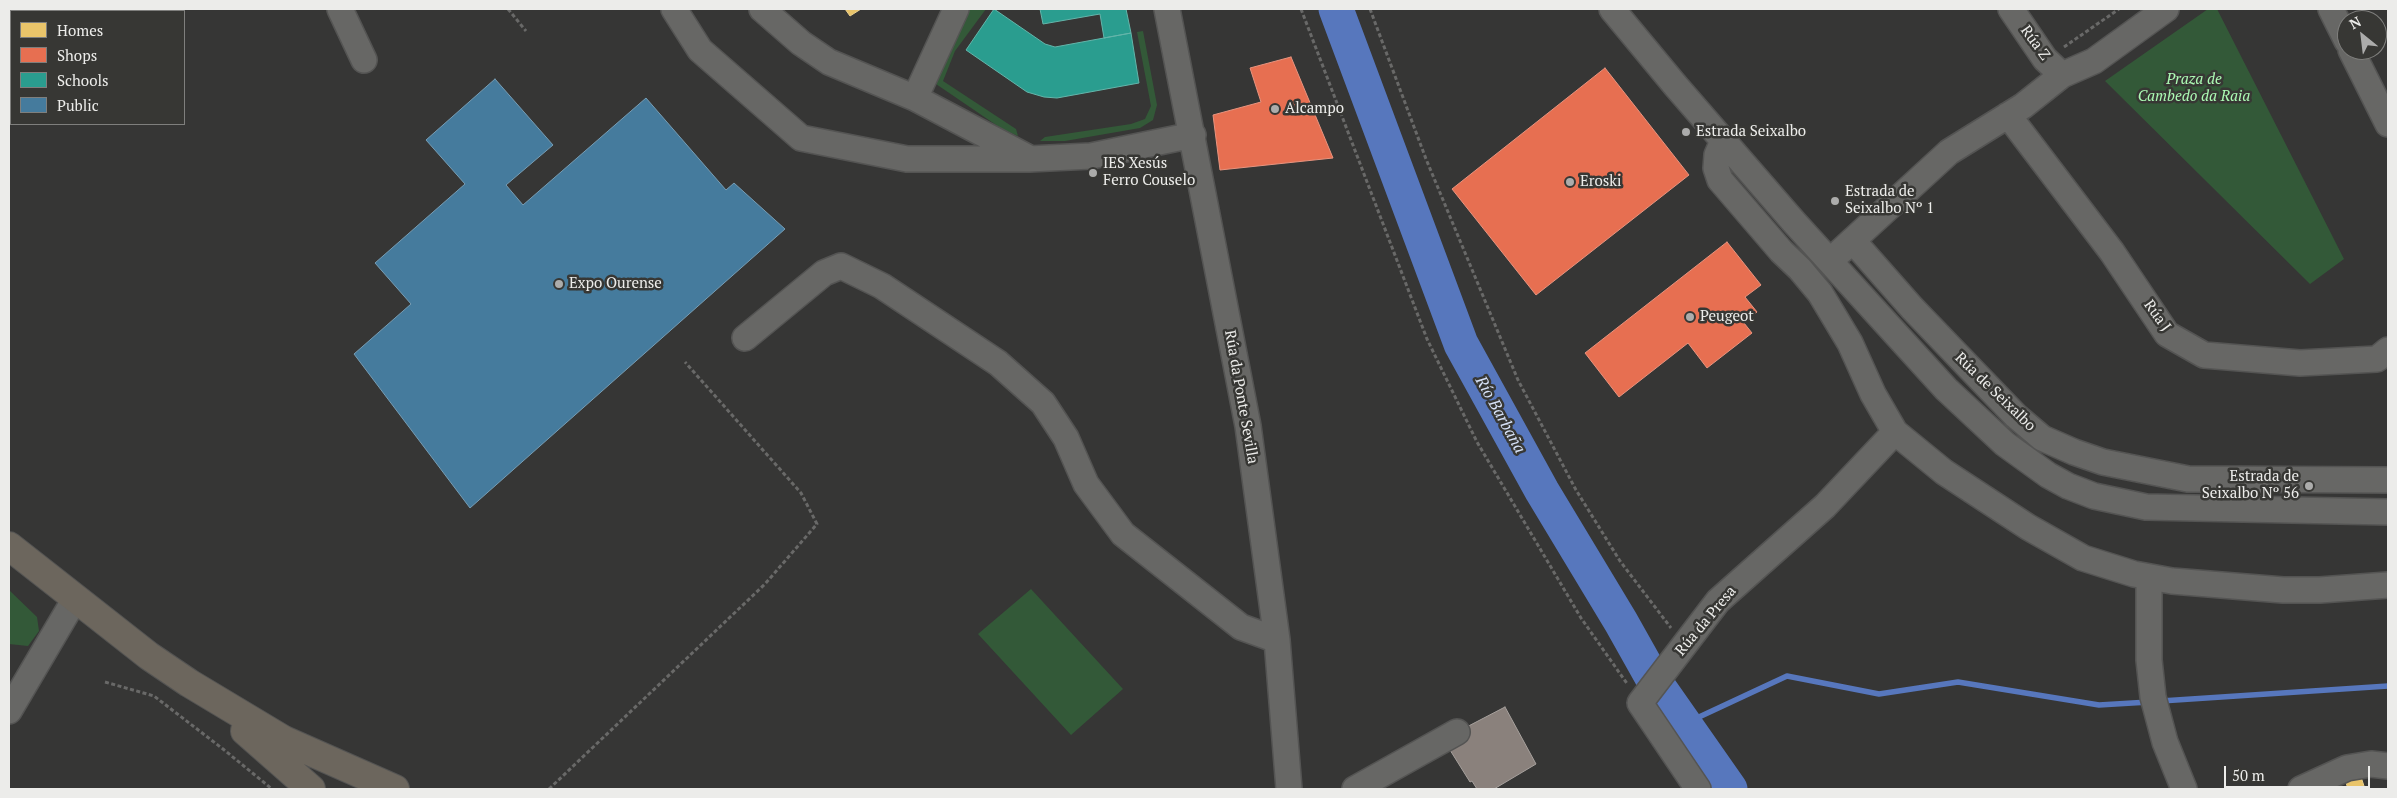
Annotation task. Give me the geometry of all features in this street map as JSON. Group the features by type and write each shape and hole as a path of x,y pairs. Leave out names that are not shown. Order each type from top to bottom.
{"highway":[{"path":"9,546 149,656 189,682 284,740 395,789"},
{"path":"189,682 311,789"}],"street":[{"path":"340,9 364,60"},
{"path":"674,9 700,50 802,138 907,159 1029,159 1091,156 1192,135"},
{"path":"762,9 801,44 829,62 915,98 1029,159"},
{"path":"915,98 956,9"},
{"name":"Rúa da Ponte Sevilla","path":"1167,9 1248,426 1277,640 1289,789"},
{"path":"1612,9 1723,141 1829,261 1976,419 2028,462 2068,486 2094,496 2146,507 2388,512"},
{"name":"Rúa Z","path":"2010,9 2054,67"},
{"path":"1829,261 1949,152 2008,115 2054,67 2094,61 2166,9"},
{"path":"2356,60 2388,124"},
{"name":"Rúa J","path":"2008,115 2112,252 2167,334 2204,355 2300,363 2377,359 2388,350"},
{"path":"1723,141 1717,155 1716,168 1720,180 1820,293 1850,343 1873,394 1896,432 1944,472 2028,527 2083,558 2134,574 2283,590 2320,590 2388,585"},
{"name":"Rúa de Seixalbo","path":"1853,240 1912,308 2016,416 2042,438 2103,462 2188,479 2388,480"},
{"path":"745,338 824,273 841,266 882,286 998,363 1043,403 1066,438 1086,484 1123,534 1241,627 1277,640"},
{"name":"Rúa da Presa","path":"1640,703 1718,601 1825,506 1896,432"},
{"path":"2149,577 2148,660 2153,697 2164,742 2184,789"},
{"path":"9,711 75,599"},
{"path":"1640,703 1698,789"},
{"path":"1355,789 1457,732"},
{"path":"2301,789 2347,768 2371,764 2388,766"}],"path":[{"path":"508,9 526,31"},
{"path":"1301,9 1427,339 1477,442 1581,618 1640,703"},
{"path":"1370,9 1426,159 1518,380 1576,490 1616,553 1666,624 1686,643"},
{"path":"2054,67 2119,9"},
{"path":"549,789 765,584 817,524 801,493 685,362"},
{"path":"105,682 154,696 223,748 272,789"}],"green space":[{"path":"965,9 986,9 955,51 943,81 1016,129 1018,136 1002,129 936,84"},
{"name":"Praza de Cambedo da Raia","path":"2208,9 2217,9 2344,259 2310,284 2105,81"},
{"path":"1143,31 1157,105 1153,120 1140,128 1065,141 1040,141 1045,137 1131,124 1145,119 1151,106 1137,32"},
{"path":"1031,589 1123,689 1071,735 978,634"},
{"path":"9,590 37,617 39,631 28,646 9,644"}],"building: Homes":[{"path":"845,9 861,9 850,16"},
{"path":"2358,768 2365,789 2348,789 2343,773"}],"building: Shops":[{"name":"Alcampo","path":"1291,57 1333,158 1220,170 1213,115 1261,102 1250,68"},
{"name":"Eroski","path":"1605,68 1689,175 1536,295 1452,189"},
{"name":"Peugeot","path":"1727,242 1761,285 1745,297 1757,312 1744,323 1752,333 1707,368 1688,343 1619,397 1585,353"}],"building: Schools":[{"path":"994,9 1045,44 1055,47 1131,33 1139,83 1057,98 1044,97 1027,92 966,50"},
{"path":"1040,9 1126,9 1131,33 1104,38 1100,14 1043,24"}],"building: Public":[{"name":"Expo Ourense","path":"495,79 553,145 506,185 523,205 646,98 726,190 734,183 785,229 470,508 354,354 411,304 375,263 465,184 426,140"}],"building: Industry":[{"path":"1505,707 1536,764 1494,789 1477,789 1472,781 1470,782 1450,750 1457,732"}],"waterway":[{"name":"Río Barbaña","path":"1336,9 1461,344 1542,491 1653,679 1730,789"},
{"path":"1684,724 1787,676 1879,694 1958,682 2099,705 2149,702"},
{"path":"2161,701 2388,686"}],"place":[{"name":"Alcampo","path":"1275,109"},
{"name":"Estrada Seixalbo","path":"1686,132"},
{"name":"IES Xesús Ferro Couselo","path":"1093,173"},
{"name":"Eroski","path":"1570,182"},
{"name":"Estrada de Seixalbo Nº 1","path":"1835,201"},
{"name":"Expo Ourense","path":"559,284"},
{"name":"Peugeot","path":"1690,317"},
{"name":"Estrada de Seixalbo Nº 56","path":"2309,486"}]}
